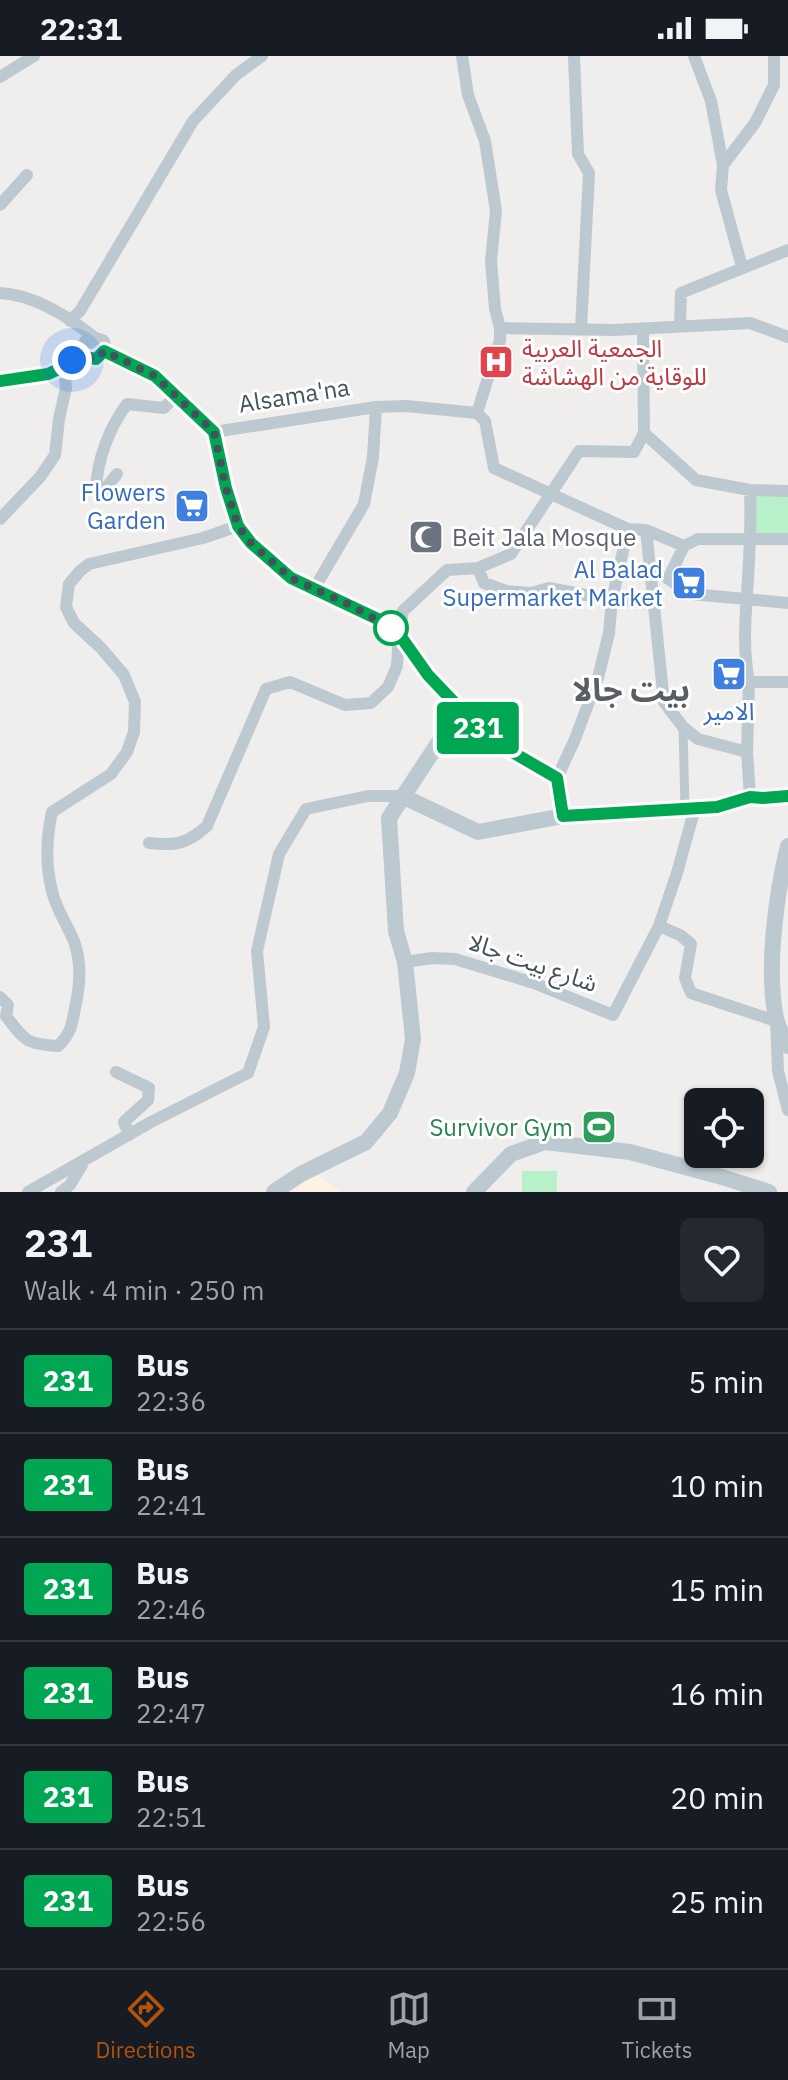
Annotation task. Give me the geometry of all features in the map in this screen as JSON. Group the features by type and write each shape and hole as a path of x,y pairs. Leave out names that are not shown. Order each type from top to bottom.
{"street":[{"path":"0,77 34,56"},
{"path":"0,381 48,374 66,366 86,341 80,311 193,121 236,75 262,56"},
{"path":"462,56 468,95 485,141 496,211 491,261 500,340 477,413"},
{"path":"574,56 578,154 589,173 581,329"},
{"path":"694,56 711,101 723,165 721,190 742,267"},
{"path":"723,165 755,123 774,85 774,56"},
{"path":"0,205 27,175"},
{"path":"680,326 681,293 788,250"},
{"path":"0,293 47,306 86,341"},
{"path":"500,328 643,328 750,323 788,337"},
{"path":"149,843 172,845 193,839 207,826 266,689 290,682 345,705 371,703 388,687 397,666 403,611 447,570 478,568 511,554 579,451 634,452 644,433 643,328"},
{"path":"0,519 40,477 55,455 66,388 66,366 86,341"},
{"name":"Alsama'na","path":"86,341 155,376 214,432 238,526"},
{"path":"117,474 105,489 96,490 96,479 114,421 127,404 164,408 176,395"},
{"path":"376,407 406,406 477,413 485,421 494,468 628,529 646,530 684,546"},
{"name":"Alsama'na","path":"214,432 376,407 373,457 364,504 314,589"},
{"path":"644,433 696,480 750,490 788,491"},
{"path":"750,490 751,538 743,629 749,682 747,752 750,797"},
{"path":"0,997 8,1005 6,1016 22,1038 35,1044 58,1046 67,1037 81,977 75,944 51,888 46,851 48,830 52,812 111,774 127,752 134,732 135,702 124,675 74,623 66,607 69,584 89,564 203,538 238,526 251,543 291,578 384,622 399,634 428,675 488,738 557,778"},
{"path":"563,816 557,778 598,678 628,529"},
{"path":"646,530 664,702 683,727 698,739 747,752"},
{"path":"788,539 698,539 684,546 668,579 692,594 788,603"},
{"path":"478,568 484,583 506,591 531,593 549,588 612,600 654,603"},
{"path":"749,682 788,682"},
{"path":"274,1192 301,1174 366,1142 390,1113 407,1073 413,1039 405,962 396,931 389,818 460,710"},
{"path":"683,727 690,808"},
{"path":"28,1192 248,1073 264,1027 257,951 279,854 306,809 368,796 402,796 478,832 563,816 717,807 750,797 788,795"},
{"name":"شارع بيت جالا","path":"405,962 455,959 534,983 613,1015 659,926 677,873 690,808"},
{"path":"788,846 779,882 772,987 778,1071 788,1110"},
{"path":"659,926 680,935 691,944 685,978 691,993 776,1021 788,1046"},
{"path":"116,1072 149,1088 148,1100 124,1122 129,1135"},
{"path":"474,1192 511,1154 545,1142 630,1152 769,1192"},
{"path":"61,1192 70,1185 83,1162"}],"shaded area":[{"path":"311,1170 341,1192 274,1192"}],"green space":[{"path":"750,490 788,491 788,539 751,538"},
{"path":"522,1171 557,1171 557,1192 522,1192"}],"bus line":[{"name":"231","path":"0,381 48,374 85,357 96,359 104,351 155,376 214,432 238,526 251,543 291,578 367,613 399,634 428,675 488,738 557,778 563,816 717,807 750,797 788,796"}],"place":[{"name":"الجمعية العربية للوقاية من الهشاشة","path":"496,362"},
{"name":"Flowers Garden","path":"192,506"},
{"name":"Beit Jala Mosque","path":"426,537"},
{"name":"Al Balad Supermarket Market","path":"689,583"},
{"name":"الامير","path":"729,674"},
{"name":"Survivor Gym","path":"599,1127"}],"district":[{"name":"بيت جالا","path":"631,689"}],"route":[{"path":"72,360 69,365 85,357 96,359 104,351 155,376 214,432 238,526 251,543 291,578 391,628"}]}
